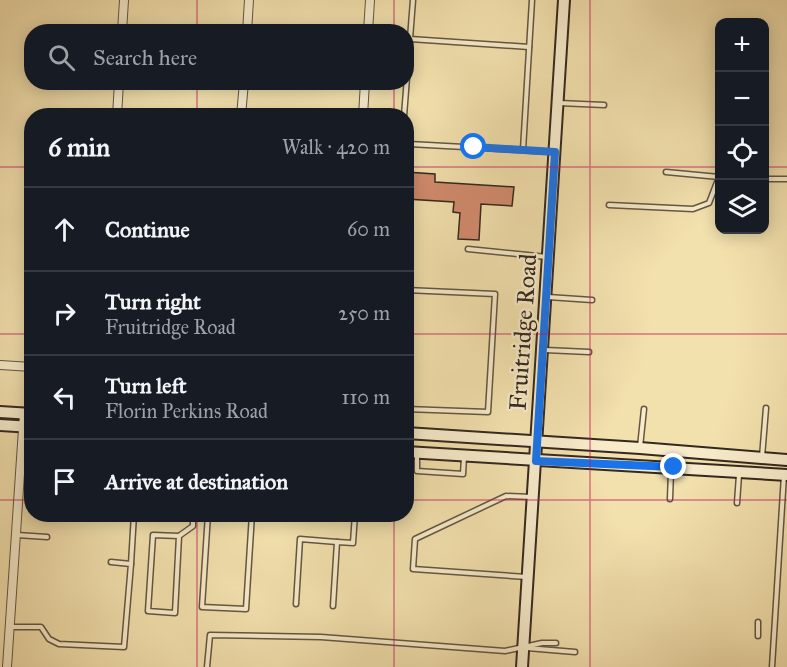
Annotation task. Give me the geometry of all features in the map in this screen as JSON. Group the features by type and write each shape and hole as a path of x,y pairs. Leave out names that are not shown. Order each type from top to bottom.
{"main road":[{"name":"Fruitridge Road","path":"522,667 564,0"},
{"path":"0,412 24,414"},
{"path":"0,425 24,427"},
{"path":"414,433 640,447 787,460"},
{"path":"414,452 786,475"},
{"path":"673,467 694,461 700,452"}],"street":[{"path":"122,24 124,0"},
{"path":"248,24 249,0"},
{"path":"368,24 370,0"},
{"path":"117,108 119,90"},
{"path":"242,108 244,90"},
{"path":"363,108 365,90"},
{"path":"0,365 24,366"},
{"path":"7,667 24,444"}],"lane":[{"path":"411,24 413,0"},
{"path":"523,150 532,0"},
{"path":"414,39 529,47"},
{"path":"405,108 406,90"},
{"path":"558,103 604,105"},
{"path":"414,144 555,152"},
{"path":"666,172 715,177"},
{"path":"769,179 787,179"},
{"path":"609,206 693,209 709,203 718,180"},
{"path":"468,249 548,257"},
{"path":"414,290 495,294 488,412 414,409"},
{"path":"546,297 592,300"},
{"path":"543,349 589,352"},
{"path":"762,458 766,408"},
{"path":"640,447 644,409"},
{"path":"414,460 417,471 463,474 465,457"},
{"path":"670,499 673,467"},
{"path":"737,503 739,471"},
{"path":"772,667 786,475"},
{"path":"528,578 413,569 413,557 415,539 506,496 533,497"},
{"path":"10,627 41,627 49,639 58,644 124,646 134,522"},
{"path":"179,536 175,613 148,611 153,535 179,536 194,526 194,522"},
{"path":"207,522 202,607 246,609 251,522"},
{"path":"296,604 300,539 353,543 354,522"},
{"path":"16,535 47,537"},
{"path":"333,606 337,542"},
{"path":"111,562 131,564"},
{"path":"758,622 758,636"},
{"path":"207,667 210,635 321,637 505,651 542,643 556,643"},
{"path":"523,648 574,652"}],"building":[{"path":"414,173 435,174 435,182 514,187 512,206 481,204 479,240 458,239 460,213 453,212 454,202 414,200"}],"route":[{"path":"474,147 555,152 536,461 674,467"}]}
